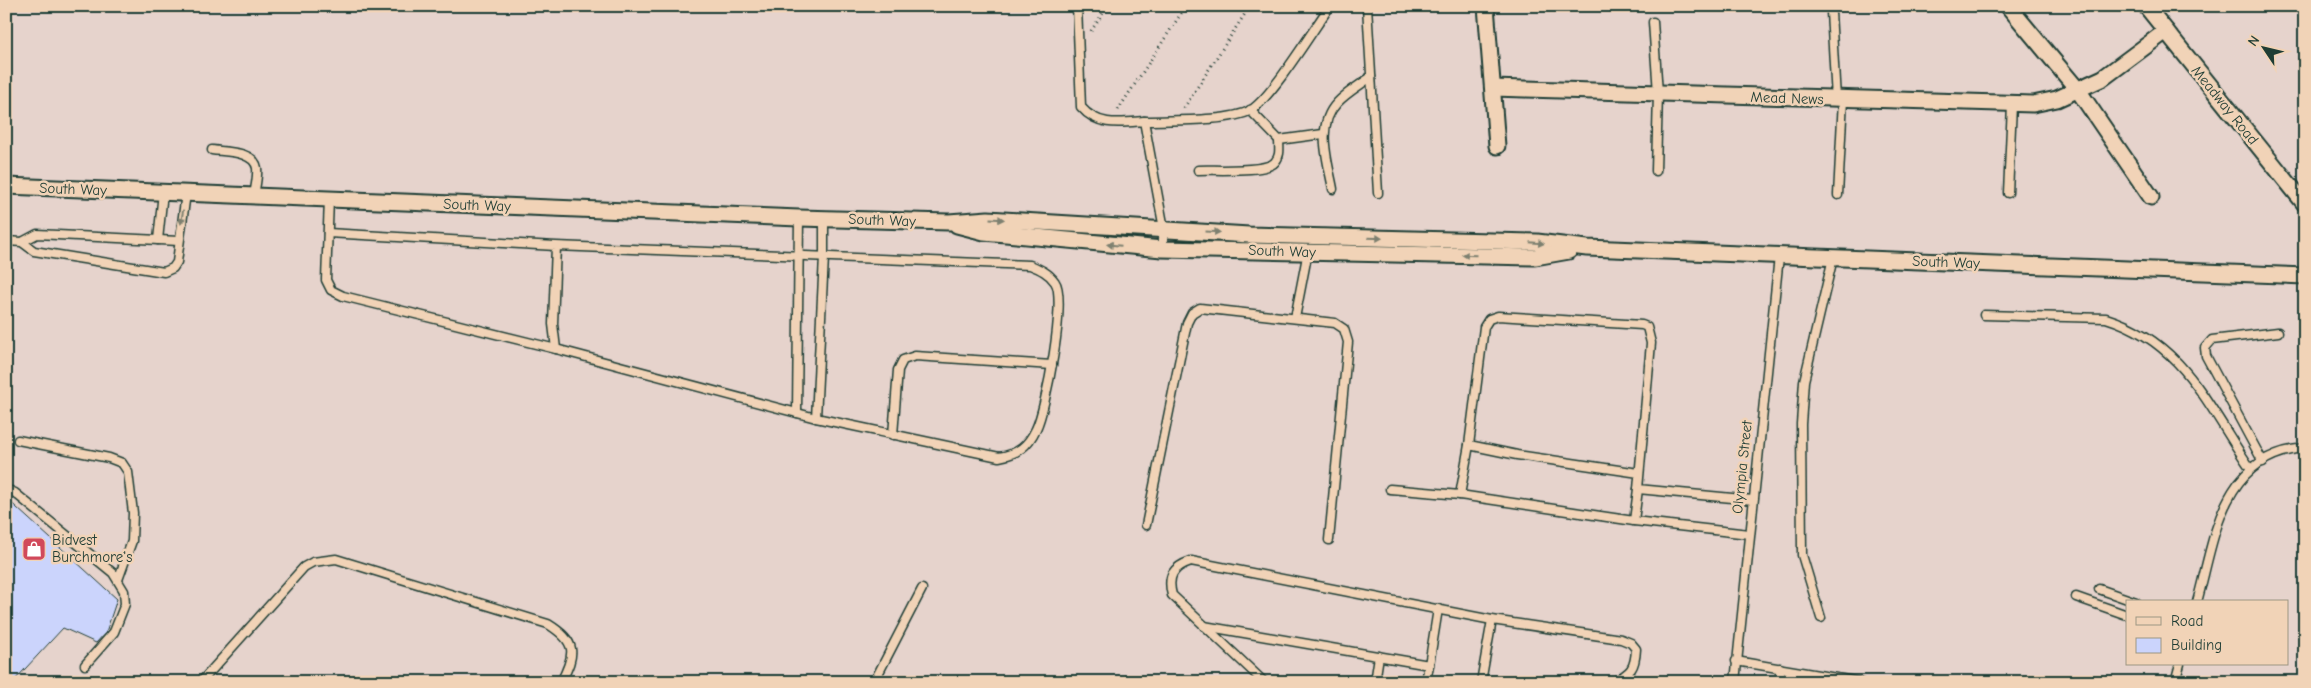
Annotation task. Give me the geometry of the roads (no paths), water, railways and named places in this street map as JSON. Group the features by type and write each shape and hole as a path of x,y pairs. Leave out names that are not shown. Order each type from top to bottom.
{"street":[{"path":"1486,6 1496,146"},
{"path":"2008,6 2078,90 2151,197"},
{"name":"Meadway Road","path":"2146,6 2305,204"},
{"name":"Mead News","path":"1493,88 2012,105 2034,104 2057,99 2104,78 2166,31"},
{"name":"South Way","path":"6,186 800,218 949,222 988,219 1309,236 1537,242 1587,248 2305,276"},
{"name":"South Way","path":"949,222 984,232 1162,249 1535,257 1587,248"}],"lane":[{"path":"1077,6 1081,107 1088,115 1109,124 1226,117 1250,110 1267,94 1330,6"},
{"path":"1367,6 1378,193"},
{"path":"1832,12 1840,99 1838,195"},
{"path":"1653,22 1658,93 1656,170"},
{"path":"1333,189 1324,134 1325,120 1337,103 1371,77"},
{"path":"2008,193 2012,105"},
{"path":"1198,170 1263,168 1274,164 1280,156 1279,140 1250,110"},
{"path":"1144,121 1164,229 1162,249"},
{"path":"1279,140 1324,134"},
{"path":"212,150 243,154 252,159 257,168 254,196"},
{"path":"158,240 163,192"},
{"path":"22,242 34,251 164,272 173,268 177,262 186,193"},
{"path":"328,234 556,246 1030,265 1043,270 1056,282 1060,298 1052,365 1044,404 1036,428 1023,448 1013,455 999,457 816,418 556,349 343,296 332,290 326,280 329,199"},
{"path":"797,413 800,218"},
{"path":"816,418 824,257 824,218"},
{"path":"6,241 22,242 37,234 179,241"},
{"path":"1295,318 1308,252 1309,236"},
{"path":"556,246 553,316 556,349"},
{"name":"Olympia Street","path":"1735,682 1779,256"},
{"path":"1821,618 1802,555 1801,424 1804,381 1833,258"},
{"path":"1146,525 1187,323 1192,313 1200,308 1335,323 1344,329 1348,342 1329,540"},
{"path":"1984,315 2106,318 2121,322 2149,338 2170,354 2200,388 2224,430 2251,469"},
{"path":"1460,495 1469,444 1484,327 1489,319 1498,316 1642,325 1647,327 1651,343 1634,521"},
{"path":"2263,462 2206,356 2205,348 2212,340 2278,332"},
{"path":"893,435 898,370 903,360 915,356 1052,365"},
{"path":"18,440 110,458 122,463 128,472 133,513 132,541 118,580"},
{"path":"1469,444 1516,455 1639,473"},
{"path":"2198,600 2221,513 2228,496 2251,469 2290,449 2305,448"},
{"path":"1390,488 1460,495 1600,518 1749,534"},
{"path":"6,489 15,492 90,553 118,580 124,591 125,604 114,632 85,666"},
{"path":"1638,489 1753,500"},
{"path":"201,682 304,567 318,560 336,559 548,624 567,638 572,647 572,659 561,682"},
{"path":"1264,682 1172,595 1169,583 1174,571 1181,564 1192,561 1492,620 1621,639 1630,643 1636,649 1635,662 1630,673 1614,682"},
{"path":"2099,588 2131,600"},
{"path":"874,682 922,589"},
{"path":"2076,597 2126,615"},
{"path":"1426,682 1438,609"},
{"path":"1481,682 1492,620"},
{"path":"1204,626 1429,665"},
{"path":"1374,682 1380,656"},
{"path":"1736,661 1860,682"},
{"path":"2175,682 2179,666"},
{"path":"1780,668 1780,682"}],"place":[{"name":"Bidvest Burchmore's","path":"34,549"}]}
